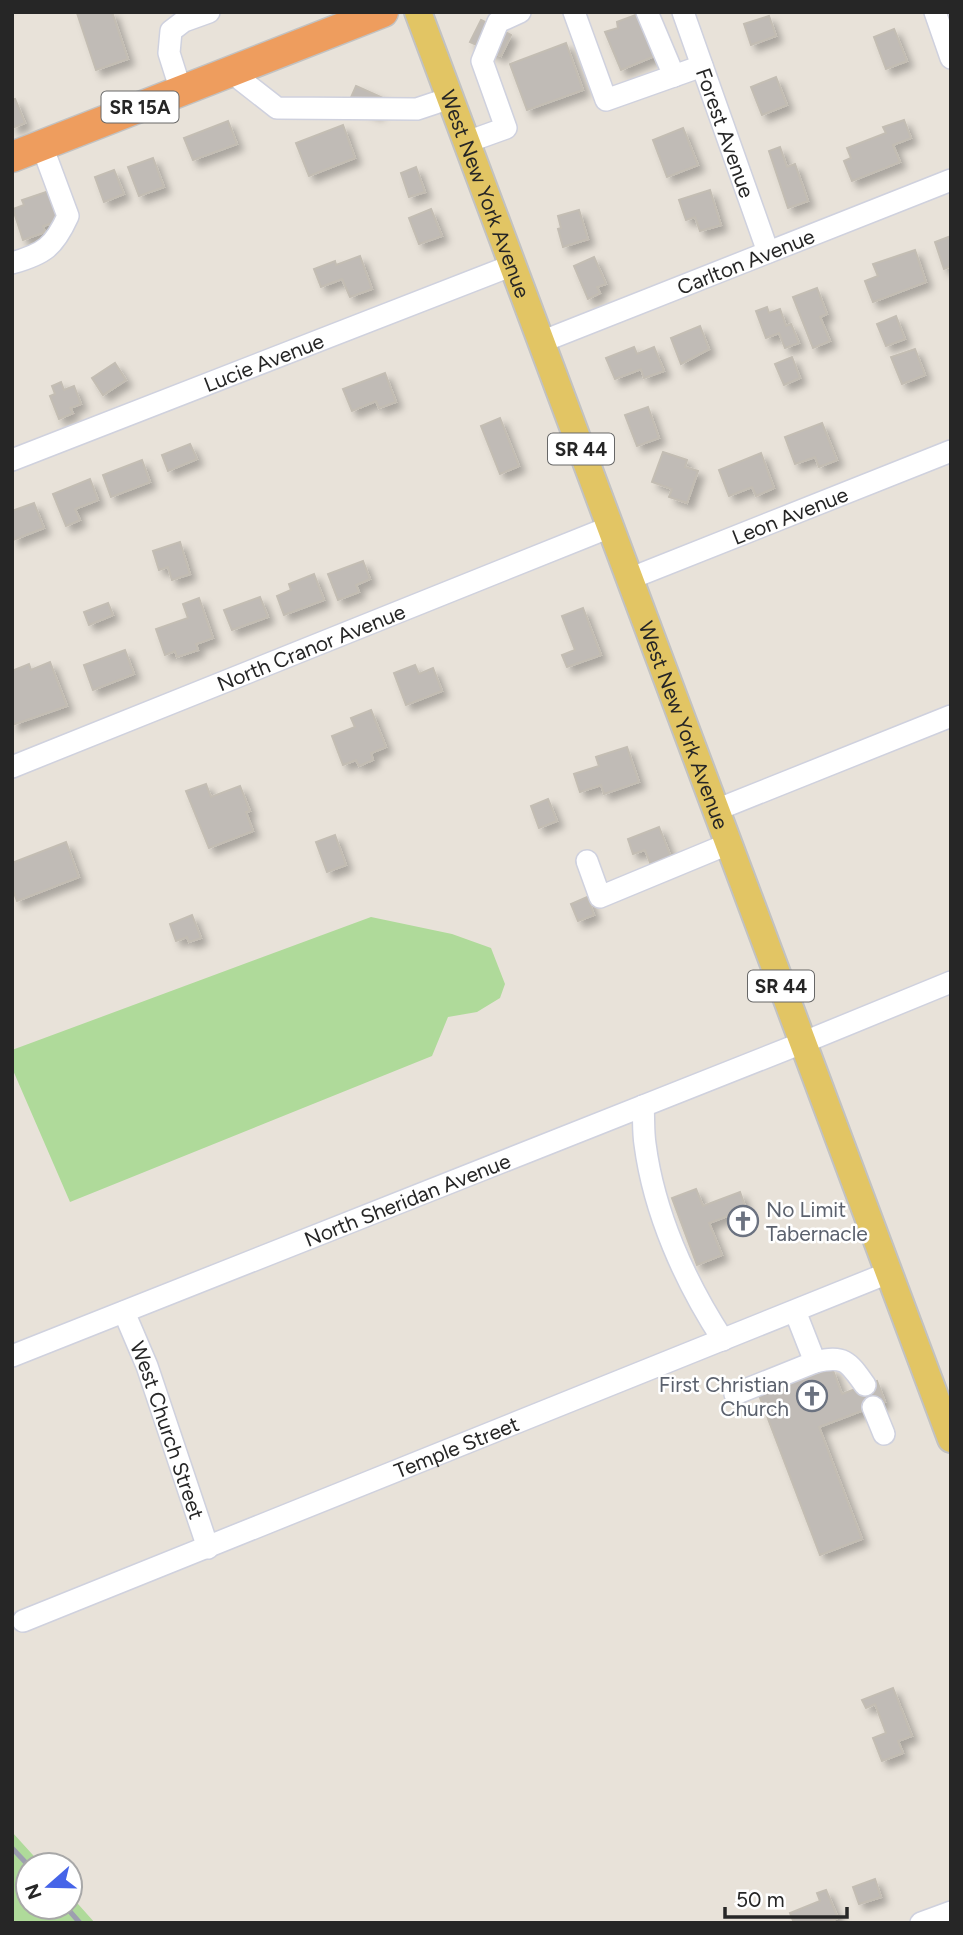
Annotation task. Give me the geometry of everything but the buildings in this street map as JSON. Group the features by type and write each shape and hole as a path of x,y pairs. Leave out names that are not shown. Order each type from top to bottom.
{"highway":[{"name":"SR 15A","path":"12,158 383,12"}],"main road":[{"name":"West New York Avenue","path":"418,12 951,1439"}],"street":[{"path":"181,91 169,53 171,31 184,21 209,12"},
{"path":"467,142 506,128 482,61 498,22 520,12"},
{"path":"574,12 606,100 702,66"},
{"path":"647,12 674,76"},
{"name":"Forest Avenue","path":"683,12 768,252"},
{"path":"942,23 951,58"},
{"path":"231,72 278,108 418,109 450,98"},
{"path":"12,263 45,252 61,231 68,216 42,146"},
{"name":"Carlton Avenue","path":"541,342 951,180"},
{"name":"Lucie Avenue","path":"12,460 513,265"},
{"name":"Leon Avenue","path":"629,579 951,451"},
{"name":"North Cranor Avenue","path":"12,767 610,527"},
{"path":"716,810 951,716"},
{"path":"587,861 600,897 728,844"},
{"name":"North Sheridan Avenue","path":"12,1356 951,982"},
{"path":"643,1106 645,1143 663,1216 679,1260 704,1311 723,1340"},
{"name":"Temple Street","path":"23,1621 888,1273"},
{"path":"795,1311 815,1362"},
{"name":"West Church Street","path":"124,1312 147,1366 208,1548"},
{"path":"736,1394 815,1362 835,1357 846,1363 865,1385"},
{"path":"873,1407 884,1434"},
{"path":"921,1923 951,1912"}],"green space":[{"path":"371,917 452,934 491,948 505,984 500,998 477,1012 448,1017 432,1056 70,1202 12,1068 12,1050"},
{"path":"12,1832 29,1851 14,1851 14,1921 84,1921 84,1911 95,1923 12,1923"}],"railway":[{"path":"12,1848 15,1851"}],"place":[{"name":"No Limit Tabernacle","path":"743,1221"},
{"name":"First Christian Church","path":"812,1396"}]}
